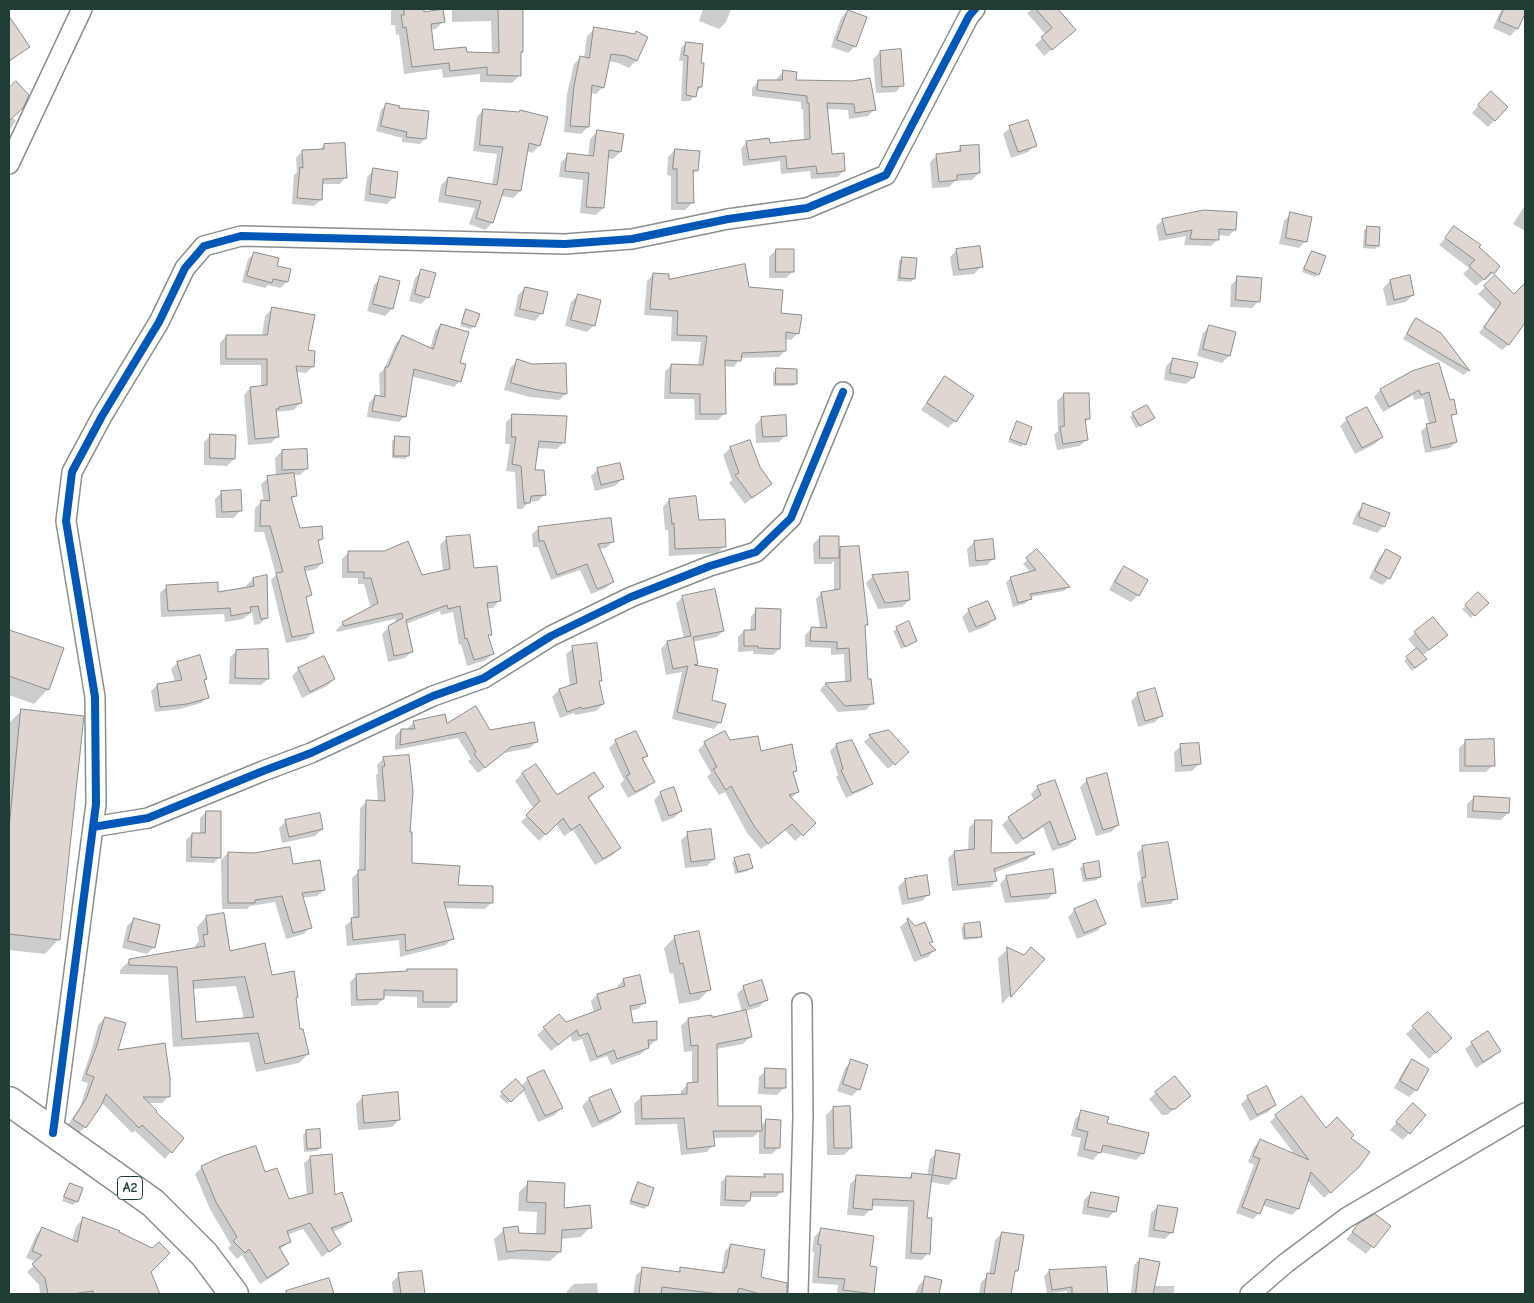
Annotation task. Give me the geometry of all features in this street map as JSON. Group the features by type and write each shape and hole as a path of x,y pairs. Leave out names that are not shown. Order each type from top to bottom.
{"highway":[{"name":"A2","path":"9,1101 152,1204 204,1254 234,1294"}],"street":[{"path":"9,164 82,9"},
{"path":"53,1133 96,804 95,697 66,521 72,472 102,416 159,322 185,268 204,246 241,236 565,244 632,239 728,220 807,208 886,175 969,16 975,9"},
{"path":"93,827 148,818 311,753 432,696 484,678 552,636 631,597 710,566 756,552 790,518 843,392"},
{"path":"798,1294 803,1117 802,1003"},
{"path":"1250,1294 1286,1263 1346,1218 1525,1113"}],"building":[{"path":"404,9 424,9 424,12 443,9 445,22 431,24 434,50 466,47 467,52 499,53 498,9 523,9 521,76 487,75 487,67 450,71 449,63 412,67 406,27 403,28 401,15 404,15"},
{"path":"1036,9 1058,9 1076,30 1052,50 1041,37 1052,28"},
{"path":"1504,9 1525,9 1525,14 1518,29 1499,21"},
{"path":"848,10 867,17 856,47 837,40"},
{"path":"9,16 30,47 9,61"},
{"path":"594,27 635,34 636,31 648,37 637,61 626,56 611,54 604,88 592,85 589,127 570,126 574,86 580,56 589,58"},
{"path":"686,42 703,44 701,63 704,63 702,87 698,87 696,97 686,95 688,56 684,55"},
{"path":"901,49 904,86 882,87 880,51"},
{"path":"783,70 797,72 796,80 852,81 870,78 876,110 855,113 854,104 827,103 832,154 844,153 845,171 817,174 816,166 787,169 786,156 749,160 746,141 769,138 770,143 810,139 809,103 807,103 807,96 757,90 758,80 782,80"},
{"path":"16,81 29,95 23,108 9,121 9,88"},
{"path":"1491,91 1508,107 1495,121 1478,105"},
{"path":"386,103 400,106 399,108 429,111 426,139 406,137 407,132 381,126"},
{"path":"483,109 519,112 520,110 548,117 540,146 529,143 521,191 504,189 493,223 476,218 481,201 445,195 448,177 497,185 503,147 480,145"},
{"path":"1028,120 1037,146 1018,152 1009,126"},
{"path":"597,130 624,134 621,152 609,150 604,208 586,207 589,173 565,171 567,153 593,156"},
{"path":"345,143 347,178 323,179 322,200 297,198 300,167 303,168 302,150 324,149 324,144"},
{"path":"979,145 980,173 957,175 957,180 939,182 936,154 961,151 960,146"},
{"path":"675,149 700,151 698,171 693,170 694,203 677,203 677,169 673,169"},
{"path":"373,168 398,172 395,198 370,194"},
{"path":"1204,210 1237,212 1236,230 1219,229 1219,240 1190,239 1192,230 1166,235 1162,219"},
{"path":"1290,212 1312,217 1307,242 1286,238"},
{"path":"1367,226 1380,227 1379,246 1366,245"},
{"path":"1454,226 1481,245 1479,247 1500,266 1494,274 1491,272 1484,280 1469,266 1475,260 1445,238"},
{"path":"980,246 983,267 959,270 956,249"},
{"path":"776,249 794,249 794,272 776,272"},
{"path":"1312,251 1326,256 1319,275 1304,269"},
{"path":"254,252 279,258 277,266 291,269 288,282 273,279 272,283 247,276"},
{"path":"902,257 917,258 915,279 900,278"},
{"path":"745,264 749,287 783,290 781,313 802,315 799,334 786,332 786,351 742,353 741,361 725,360 726,414 700,414 700,394 670,393 671,364 703,365 707,336 677,335 678,311 650,309 653,273 669,274 669,279"},
{"path":"421,269 436,273 429,298 415,294"},
{"path":"1410,275 1414,295 1394,300 1390,280"},
{"path":"1495,275 1514,294 1525,283 1525,323 1509,345 1484,327 1501,303 1484,286"},
{"path":"380,276 400,281 393,309 373,304"},
{"path":"1237,276 1262,278 1260,302 1236,300"},
{"path":"525,287 548,292 543,314 520,309"},
{"path":"578,294 601,300 595,326 571,320"},
{"path":"272,307 315,315 308,350 315,351 314,367 296,366 302,403 276,409 279,437 255,439 250,387 267,385 267,359 226,359 226,335 267,335"},
{"path":"466,309 480,314 475,327 462,323"},
{"path":"1416,318 1441,333 1470,371 1407,334"},
{"path":"441,324 469,332 460,363 466,364 461,382 414,369 406,417 372,411 375,395 385,397 385,367 388,367 402,335 433,349"},
{"path":"1209,325 1236,332 1230,356 1203,349"},
{"path":"1173,358 1198,363 1194,378 1170,373"},
{"path":"517,359 532,364 566,363 567,394 538,390 511,383"},
{"path":"1439,363 1450,400 1454,399 1457,414 1451,415 1457,442 1431,448 1426,424 1436,422 1429,392 1421,395 1419,390 1389,407 1380,389 1412,371"},
{"path":"776,368 797,369 797,384 776,384"},
{"path":"945,376 974,396 956,422 927,403"},
{"path":"1064,393 1089,393 1090,419 1085,419 1088,440 1063,444 1060,427 1064,426"},
{"path":"1147,405 1155,418 1140,426 1132,413"},
{"path":"1367,407 1383,437 1362,448 1346,418"},
{"path":"512,414 567,416 565,443 539,441 535,470 544,470 546,495 531,496 530,503 524,503 521,466 512,464 516,437 512,437"},
{"path":"786,415 787,436 763,437 761,417"},
{"path":"1017,421 1032,427 1026,445 1010,439"},
{"path":"210,434 236,435 235,459 210,458"},
{"path":"395,436 410,437 409,456 394,456"},
{"path":"750,440 760,467 772,484 752,498 735,475 739,473 730,447"},
{"path":"307,449 308,469 282,470 282,450"},
{"path":"620,463 624,479 601,485 597,468"},
{"path":"294,473 297,496 291,497 300,528 322,526 323,539 318,540 323,563 304,567 312,595 306,597 314,633 292,637 276,573 283,572 270,526 260,526 261,500 270,501 267,476"},
{"path":"241,490 242,511 222,512 221,491"},
{"path":"696,496 699,520 725,519 726,547 675,549 674,523 672,524 669,499"},
{"path":"1363,503 1390,513 1385,527 1359,517"},
{"path":"611,518 614,542 598,544 614,582 597,589 587,564 557,575 544,541 539,541 538,527"},
{"path":"470,535 474,568 497,566 501,601 487,603 492,635 488,635 494,654 474,660 467,638 465,639 460,606 448,609 447,605 406,620 413,652 394,656 388,626 403,618 402,613 344,626 342,622 378,603 371,578 364,578 364,572 348,572 348,551 384,551 408,541 422,575 450,569 446,537"},
{"path":"820,536 839,536 839,558 820,558"},
{"path":"993,539 995,559 976,561 974,541"},
{"path":"859,546 868,625 865,625 868,679 871,679 874,704 845,706 825,683 851,681 849,648 837,649 837,642 810,641 811,627 827,628 821,592 840,589 840,547"},
{"path":"1037,549 1070,587 1030,594 1032,599 1018,603 1010,577 1036,570 1026,558"},
{"path":"1386,549 1401,557 1390,579 1375,571"},
{"path":"1124,566 1148,580 1139,596 1115,582"},
{"path":"908,572 910,600 885,603 872,575"},
{"path":"267,575 268,618 261,619 258,606 250,607 251,612 231,616 230,608 168,611 166,585 218,582 218,592 254,586 253,578"},
{"path":"715,589 724,631 693,637 698,664 694,665 718,669 712,700 726,704 721,723 677,712 688,666 673,669 667,641 691,636 682,596"},
{"path":"1478,592 1489,603 1475,616 1465,605"},
{"path":"988,601 996,619 976,627 968,609"},
{"path":"756,608 781,609 780,649 744,646 744,630 755,630"},
{"path":"1433,617 1448,635 1429,650 1414,632"},
{"path":"909,621 917,641 905,647 896,627"},
{"path":"9,630 64,648 49,690 9,676"},
{"path":"597,643 602,681 599,681 604,704 582,709 581,707 567,712 559,689 577,683 572,646"},
{"path":"1417,648 1427,659 1415,668 1406,657"},
{"path":"268,649 269,679 235,678 236,650"},
{"path":"200,655 207,679 204,680 209,698 187,704 160,707 157,684 182,680 177,662"},
{"path":"324,656 335,679 310,692 298,668"},
{"path":"1155,688 1163,716 1145,721 1137,693"},
{"path":"476,706 490,730 534,722 538,742 511,747 485,768 474,754 476,752 465,732 400,745 401,729 415,729 413,721 445,714 447,723"},
{"path":"21,709 84,716 60,940 9,934 9,829"},
{"path":"889,730 909,752 895,765 869,735"},
{"path":"636,731 648,756 642,758 655,782 635,792 626,776 630,774 615,740"},
{"path":"725,731 730,740 758,736 761,751 792,744 797,771 793,772 799,792 789,795 816,823 803,836 792,824 768,844 754,826 731,786 726,790 713,769 717,767 704,742"},
{"path":"1494,739 1495,766 1465,766 1465,740"},
{"path":"852,740 873,784 852,793 841,770 843,769 836,744"},
{"path":"1199,743 1201,764 1182,766 1180,744"},
{"path":"409,755 413,792 410,832 412,832 412,863 460,866 458,885 493,886 493,903 444,902 454,939 406,951 405,934 353,940 351,918 359,917 358,870 365,870 366,800 385,801 382,767 385,766 383,757"},
{"path":"536,764 557,795 594,772 604,787 588,797 621,848 603,859 580,824 571,830 563,818 546,835 526,815 540,801 522,773"},
{"path":"1107,773 1119,825 1103,830 1086,779"},
{"path":"1055,780 1076,839 1059,845 1050,821 1023,839 1008,817 1041,795 1037,786"},
{"path":"674,787 682,811 669,816 660,792"},
{"path":"1474,796 1510,798 1509,813 1473,811"},
{"path":"206,811 221,811 221,858 191,857 192,833 205,833"},
{"path":"320,813 323,829 289,837 285,820"},
{"path":"975,820 992,820 991,853 1034,852 1035,854 994,869 997,881 958,885 954,851 974,849"},
{"path":"711,829 715,859 691,862 687,832"},
{"path":"1168,842 1178,899 1146,903 1142,878 1146,877 1142,846"},
{"path":"290,847 293,864 320,860 325,890 302,893 312,928 293,933 282,896 255,900 255,903 228,903 228,852 254,853"},
{"path":"749,854 753,868 738,872 734,858"},
{"path":"1099,861 1101,877 1086,879 1083,864"},
{"path":"1053,869 1056,893 1011,897 1006,876"},
{"path":"927,875 930,895 908,899 905,879"},
{"path":"1096,900 1106,924 1084,933 1074,909"},
{"path":"224,913 230,951 265,943 272,975 294,971 300,1029 303,1029 309,1054 265,1064 258,1033 182,1039 177,967 129,965 129,959 205,946 203,935 208,934 206,916","holes":["245,977 254,1017 196,1022 193,981"]},
{"path":"134,918 160,925 155,948 128,941"},
{"path":"908,918 915,926 925,922 933,942 929,943 936,950 921,956"},
{"path":"980,922 982,937 965,938 964,924"},
{"path":"699,931 711,990 690,994 683,963 680,964 674,936"},
{"path":"1007,947 1024,955 1031,947 1045,959 1011,997"},
{"path":"407,969 457,969 457,1002 423,1002 423,991 384,990 384,999 357,1000 356,974 407,971"},
{"path":"640,975 646,1003 630,1006 633,1023 657,1021 657,1040 648,1040 649,1048 617,1059 614,1050 597,1057 588,1033 579,1036 577,1030 558,1045 543,1027 559,1014 566,1022 601,1009 597,994 625,986 623,979"},
{"path":"762,980 768,1000 749,1006 743,986"},
{"path":"746,1010 752,1037 717,1044 718,1106 761,1106 762,1131 713,1131 715,1146 687,1149 684,1118 642,1119 641,1096 687,1094 687,1083 698,1082 698,1045 691,1046 688,1018 712,1015 712,1017"},
{"path":"1428,1012 1452,1038 1436,1053 1412,1026"},
{"path":"105,1017 126,1023 118,1050 165,1043 170,1078 170,1097 143,1097 184,1138 172,1153 142,1125 139,1128 106,1094 101,1106 86,1128 73,1119 86,1099 94,1077 86,1074"},
{"path":"1488,1031 1501,1051 1483,1062 1471,1042"},
{"path":"851,1059 868,1065 860,1090 843,1084"},
{"path":"1412,1059 1429,1069 1417,1091 1400,1081"},
{"path":"765,1068 786,1069 786,1088 765,1088"},
{"path":"544,1070 563,1108 545,1116 527,1078"},
{"path":"1175,1076 1191,1096 1175,1109 1170,1109 1155,1092"},
{"path":"516,1079 525,1089 511,1102 501,1092"},
{"path":"1267,1086 1276,1105 1257,1115 1247,1096"},
{"path":"611,1089 621,1112 599,1122 589,1098"},
{"path":"398,1092 400,1120 364,1123 362,1096"},
{"path":"1302,1096 1326,1128 1337,1117 1354,1135 1351,1138 1370,1152 1359,1167 1331,1193 1311,1172 1299,1209 1266,1199 1260,1214 1242,1207 1260,1159 1253,1156 1260,1139 1309,1160 1275,1115"},
{"path":"1413,1103 1426,1115 1410,1134 1396,1122"},
{"path":"850,1106 852,1148 834,1148 833,1107"},
{"path":"1081,1110 1109,1117 1107,1123 1149,1133 1144,1154 1103,1145 1101,1153 1084,1149 1088,1132 1077,1129"},
{"path":"766,1119 781,1120 780,1148 765,1148"},
{"path":"320,1129 321,1148 307,1149 306,1130"},
{"path":"256,1146 265,1172 277,1168 289,1199 313,1193 310,1156 332,1154 335,1195 342,1192 352,1221 331,1228 341,1244 329,1252 310,1223 287,1231 291,1242 279,1247 289,1264 267,1278 249,1249 245,1253 233,1241 237,1237 216,1202 201,1166 223,1156"},
{"path":"936,1150 960,1154 956,1179 933,1175"},
{"path":"912,1173 932,1175 927,1218 932,1218 930,1254 911,1253 914,1201 873,1199 872,1210 853,1208 856,1175 911,1178"},
{"path":"764,1174 783,1174 783,1192 751,1192 750,1201 725,1200 726,1176 765,1177"},
{"path":"528,1181 565,1183 564,1208 590,1205 592,1228 562,1230 561,1252 522,1250 507,1252 503,1228 518,1226 519,1233 545,1234 546,1203 527,1202"},
{"path":"638,1182 654,1188 648,1206 631,1201"},
{"path":"70,1183 83,1188 78,1202 64,1197"},
{"path":"1091,1192 1119,1197 1116,1212 1088,1207"},
{"path":"1158,1205 1178,1208 1173,1233 1154,1230"},
{"path":"1375,1214 1391,1226 1374,1248 1352,1232 1358,1224"},
{"path":"83,1217 120,1231 152,1248 159,1242 170,1253 151,1272 160,1294 93,1294 93,1291 72,1294 48,1294 45,1278 32,1264 42,1255 32,1251 42,1227 77,1242"},
{"path":"821,1228 874,1236 870,1266 877,1267 874,1294 843,1290 845,1279 818,1277 821,1245 818,1244"},
{"path":"1002,1232 1024,1235 1018,1271 1015,1271 1011,1294 984,1294 987,1273 994,1274"},
{"path":"731,1244 765,1250 761,1277 787,1283 787,1294 760,1294 739,1288 737,1294 719,1294 662,1287 661,1294 639,1294 642,1267 680,1272 680,1267 724,1273"},
{"path":"1140,1258 1160,1262 1153,1294 1136,1294"},
{"path":"1106,1267 1108,1294 1072,1294 1072,1287 1052,1290 1049,1270"},
{"path":"422,1271 425,1294 401,1294 398,1273"},
{"path":"925,1276 942,1280 939,1294 922,1294"},
{"path":"329,1278 334,1294 286,1294 286,1291"}],"cycle path":[{"path":"53,1133 96,804 95,697 66,521 72,472 102,416 159,322 185,268 204,246 241,236 565,244 632,239 728,219 807,208 886,175 969,16 975,9"},
{"path":"93,827 148,818 311,753 433,696 484,678 551,636 631,597 710,566 756,552 791,518 843,392"}]}
